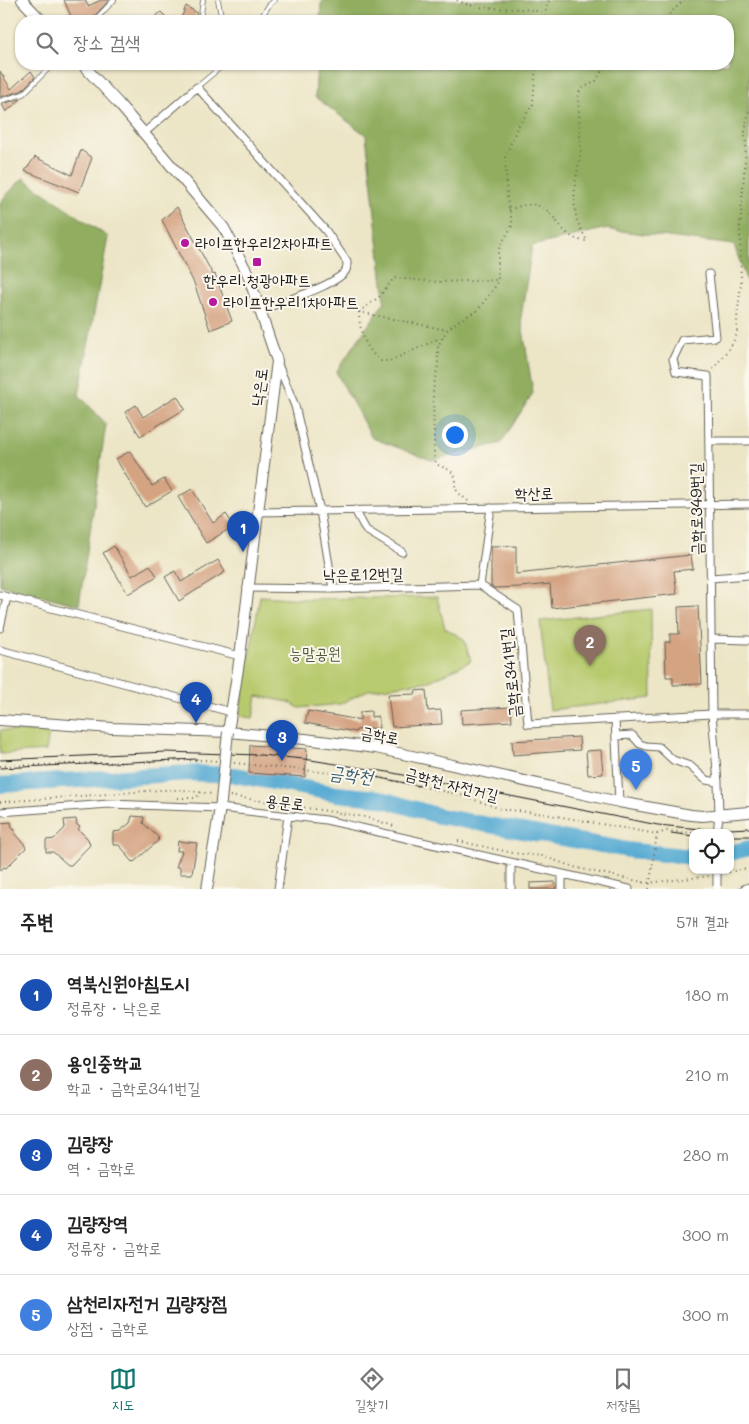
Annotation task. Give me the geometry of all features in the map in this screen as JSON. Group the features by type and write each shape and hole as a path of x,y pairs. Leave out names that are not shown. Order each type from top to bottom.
{"main road":[{"path":"22,0 36,15"},
{"name":"낙은로","path":"87,70 144,133 224,228 247,272 277,361 247,588 240,656 228,732 221,804 207,889"},
{"name":"금학로","path":"0,720 112,728 228,732 305,739 376,748 619,802 718,819 749,812"}],"street":[{"path":"144,133 197,87 326,231 348,262 344,273 317,289 260,310"},
{"path":"708,376 676,372 673,359 682,340 716,337 710,274"},
{"path":"277,361 295,406 320,511 333,589"},
{"name":"금학로349번길","path":"708,376 712,714 718,782 717,829"},
{"name":"금학로349번길","path":"709,441 749,441"},
{"name":"학산로","path":"257,512 749,504"},
{"path":"480,585 491,508"},
{"path":"355,510 366,530 402,552"},
{"name":"금학로349번길","path":"711,578 749,575"},
{"name":"낙은로12번길","path":"247,588 333,589 480,585"},
{"name":"금학로341번길","path":"480,585 518,610 528,724 615,719"},
{"path":"0,628 4,596 240,656"},
{"path":"711,639 749,640"},
{"path":"0,650 231,712"},
{"path":"619,802 615,719 749,714"},
{"path":"616,736 632,735 640,744 659,748 673,760 690,766 706,780 718,782"},
{"name":"용문로","path":"0,812 109,804 221,804 288,816 326,820 614,888 629,889"},
{"path":"278,889 288,816"},
{"path":"511,863 511,889"},
{"path":"717,874 717,887"},
{"path":"562,875 562,889"},
{"path":"744,889 749,887"}],"lane":[{"path":"100,15 114,0"},
{"path":"201,15 203,0"},
{"path":"218,0 221,15"},
{"path":"263,15 275,0"},
{"path":"0,101 23,94 47,70"},
{"path":"197,87 215,70"}],"path":[{"path":"456,0 474,7 518,8 545,13 549,0"},
{"path":"668,15 684,0"},
{"path":"474,508 455,487 454,473 450,469 436,464 434,454 433,390 438,365 438,346 447,330 458,321 478,310 498,280 498,252 512,226 504,174 505,157 517,128 533,104 535,70"},
{"path":"509,210 523,204 539,205 549,211 569,234 581,240 587,240 577,220 574,203 575,183 581,153 578,95 581,89 596,81 602,70"},
{"path":"708,376 737,334 741,284 740,226 746,149 745,132 749,108"},
{"path":"359,312 379,297 394,278 439,282 498,280"},
{"path":"359,312 447,330"},
{"path":"359,312 360,324 366,344 372,354 381,361 390,361 442,338"},
{"path":"0,766 194,760 223,762"},
{"name":"금학천 자전거길","path":"233,763 380,778 461,795 501,809 545,814 657,834 666,831 689,833"},
{"path":"649,889 657,834"}],"green space":[{"path":"324,0 749,0 749,288 734,245 603,229 532,246 521,317 533,393 501,443 432,460 372,438 336,372 385,301 366,135 315,97 317,70 734,70 734,15 320,15 321,4"},
{"path":"23,178 108,237 79,395 106,424 79,605 0,585 0,202"},
{"name":"능말공원","path":"260,596 302,599 437,597 445,628 464,639 471,661 430,681 368,690 340,704 299,708 289,702 257,696 253,718 239,716"},
{"path":"651,609 652,698 550,710 540,621"},
{"path":"0,730 49,733 46,751 0,754"}],"building":[{"path":"64,0 85,0 88,6 101,0 109,0 95,15 70,15"},
{"path":"186,6 197,13 196,15 182,15"},
{"path":"0,71 11,89 31,71 35,77 21,91 0,97"},
{"path":"21,99 6,112 2,104"},
{"path":"81,150 92,158 79,192 25,171 35,157 72,175"},
{"path":"177,207 213,275 215,274 232,321 210,330 194,283 162,220"},
{"path":"177,396 185,409 140,436 125,412 136,405 143,417"},
{"path":"130,451 152,486 164,479 172,491 145,507 116,459"},
{"path":"192,489 213,523 226,514 234,526 206,543 178,497"},
{"path":"114,546 132,576 150,565 157,576 128,594 103,553"},
{"path":"516,546 516,574 691,555 693,569 674,571 677,594 552,608 550,584 494,588 491,586 491,547"},
{"path":"218,560 225,572 179,601 165,577 175,571 181,582"},
{"path":"698,606 702,684 673,685 673,677 666,677 665,642 670,642 670,634 679,634 678,607"},
{"path":"426,690 428,711 441,710 442,724 392,727 388,695 416,694 415,691"},
{"path":"511,707 512,721 462,724 461,710"},
{"path":"308,711 360,720 360,712 371,711 371,717 378,716 379,728 356,730 356,732 305,723"},
{"path":"579,737 580,750 513,755 512,741"},
{"path":"250,745 307,749 305,777 249,773"},
{"path":"601,750 603,774 588,775 586,751"},
{"path":"132,816 144,817 143,823 159,838 134,862 119,845 113,845 113,832 120,831 130,823"},
{"path":"76,819 77,825 80,827 78,829 88,839 90,845 71,865 68,865 53,852 46,852 46,840 54,839 65,828 64,820"},
{"path":"11,822 12,828 15,830 14,832 26,848 6,868 4,867 0,871 0,823"},
{"path":"178,841 197,843 192,874 180,874 180,867 176,867 182,851 177,851"},
{"path":"555,882 556,889 530,889 530,883"}],"waterway":[{"name":"금학천","path":"0,785 188,773 235,775 337,794 378,798 439,816 634,851 689,857"},
{"name":"금학천","path":"734,852 749,848"}],"tram line":[{"path":"0,760 166,752 260,755 304,759 388,772 658,825 711,830 749,828"},
{"path":"0,768 197,759"},
{"path":"366,775 420,786"},
{"path":"671,833 689,835"},
{"path":"734,836 749,836"}],"place":[{"name":"라이프한우리2차아파트","path":"185,243"},
{"name":"한우리.청광아파트","path":"257,262"},
{"name":"라이프한우리1차아파트","path":"213,302"},
{"name":"역북신원아침도시","path":"243,552"},
{"name":"용인중학교","path":"590,666"},
{"name":"김량장역","path":"196,723"},
{"name":"김량장","path":"282,761"},
{"name":"삼천리자전거 김량장점","path":"636,790"}]}
